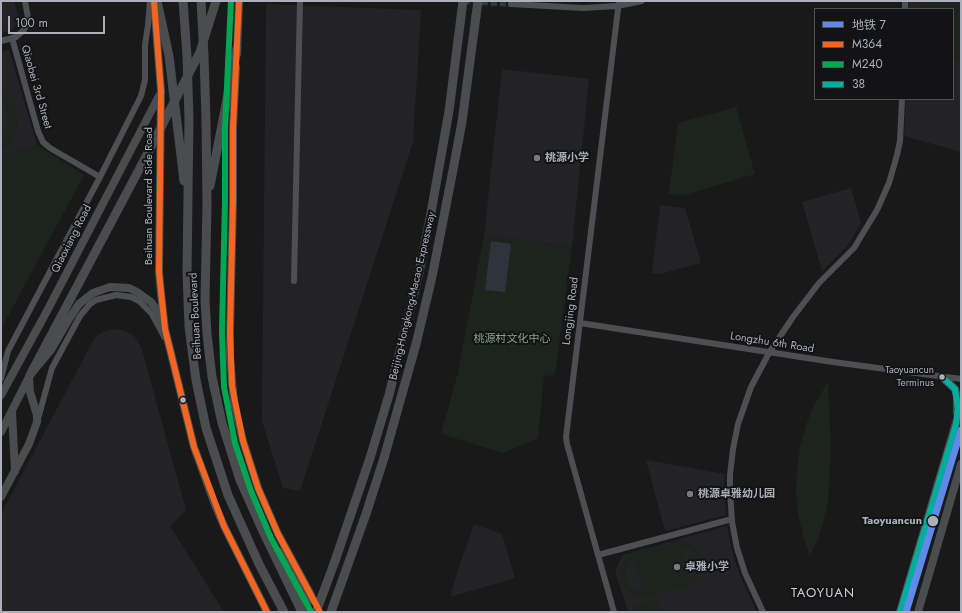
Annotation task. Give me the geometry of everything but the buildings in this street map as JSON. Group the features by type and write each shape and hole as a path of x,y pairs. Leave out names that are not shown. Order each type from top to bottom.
{"highway":[{"path":"155,1 170,64 179,152 188,212"},
{"name":"Beihuan Boulevard","path":"183,1 188,106 189,327 200,404 215,459 228,495 259,564 284,612"},
{"name":"Beihuan Boulevard","path":"201,1 205,78 207,205 205,300 212,377 222,423 240,480 260,527 302,612"},
{"path":"30,375 200,52 216,1"},
{"name":"Beijing-Hongkong-Macao Expressway","path":"316,612 368,465 389,395 418,277 431,217 447,125 463,1"},
{"name":"Beijing-Hongkong-Macao Expressway","path":"331,612 366,514 400,405 432,277 462,122 478,1"},
{"path":"207,205 228,102 237,48"},
{"path":"260,527 276,548 301,588 314,601"}],"main road":[{"name":"Beihuan Boulevard Side Road","path":"155,1 161,91 159,272 163,312 169,348 194,447 215,505 267,612"},
{"path":"239,1 233,128 230,332 230,357 234,397 242,441 258,488 278,534 320,612"},
{"name":"Qiaoxiang Road","path":"1,395 47,311 161,91"},
{"path":"1,432 30,375 51,350 69,318 79,304 93,293 110,287 129,288 144,296 151,302 159,316 169,348"},
{"path":"1,497 29,444 37,422 37,415 30,392 30,375"},
{"path":"942,377 955,389 958,409 956,424"},
{"path":"900,612 961,406"},
{"path":"12,412 15,471"},
{"path":"918,612 961,464"}],"street":[{"name":"Qiaobei 3rd Street","path":"25,1 28,18 27,25 21,34 12,38 38,131 43,142 50,148 100,177"},
{"path":"1,379 8,351 100,177 144,88 145,44 150,1"},
{"path":"294,281 300,1"},
{"path":"511,4 583,8 642,1"},
{"name":"Longjing Road","path":"614,612 566,437 617,3"},
{"path":"1,41 12,38"},
{"path":"763,612 755,597 743,567 734,535 730,475 735,436 751,387 769,353 793,317 819,283 854,248 877,210 889,183 897,155 900,141 902,100"},
{"path":"37,422 52,368 80,316 90,304 96,300 116,295 139,301 152,314 169,348"},
{"name":"Longzhu 6th Road","path":"580,324 769,353 961,379"},
{"path":"598,555 732,519"}],"shaded area":[{"path":"1,1 14,1 19,19 13,30 1,33"},
{"path":"908,1 961,1 961,152 904,136 906,100 954,100 954,8 908,8"},
{"path":"266,4 421,10 413,142 300,491 283,488 262,421"},
{"path":"9,50 37,145 1,156 1,52"},
{"name":"桃源小学","path":"502,69 589,79 572,246 484,236"},
{"path":"851,188 861,223 849,244 822,271 802,202"},
{"path":"660,205 685,208 701,263 660,274 652,273"},
{"path":"491,241 511,244 505,292 485,290"},
{"path":"114,329 128,332 135,337 142,350 186,510 170,526 224,612 1,612 1,514 94,339 99,334"},
{"name":"桃源卓雅幼儿园","path":"646,460 725,474 724,487 726,515 665,531"},
{"path":"474,524 502,534 515,578 450,597 457,573"},
{"name":"卓雅小学","path":"727,526 732,551 740,576 757,612 628,612 615,570 623,555"}],"green space":[{"path":"933,1 961,1 961,60 954,60 954,8 920,8"},
{"path":"1,93 14,106 18,119 18,126 14,138 10,144 1,151 1,142 9,130 10,120 7,110 1,102"},
{"path":"736,107 755,174 684,195 669,194 678,123"},
{"path":"37,145 84,175 1,329 1,156"},
{"name":"桃源村文化中心","path":"484,236 572,246 555,375 544,376 538,438 503,453 441,434 458,372"},
{"path":"828,382 831,451 828,501 818,539 810,556 798,514 796,491 797,469 800,447 806,425 814,405"},
{"path":"680,540 686,541 695,546 702,555 704,566 703,571 697,580 688,586 643,598 632,596 621,584 619,573 620,567 626,558 635,553","holes":["680,547 688,548 695,553 697,557 697,569 690,578","634,560 643,592 631,588 626,581 626,569"]},
{"path":"657,599 661,612 634,612 632,607"}],"tunnel":[{"path":"464,1 511,4"}],"metro line":[{"name":"7","path":"906,612 961,430"}],"transit line":[{"name":"M364","path":"154,1 161,91 159,272 165,329 194,447 224,526 267,612"},
{"name":"M240","path":"231,1 225,128 222,332 224,387 235,443 251,491 271,538 311,612"},
{"name":"M364","path":"239,1 233,128 230,332 232,386 243,441 258,488 278,534 320,612"},
{"name":"38","path":"900,612 956,424 958,409 955,389 942,377"}],"place":[{"name":"桃源小学","path":"537,158"},
{"name":"Taoyuancun Terminus","path":"942,377"},
{"name":"桃源卓雅幼儿园","path":"690,494"},
{"name":"Taoyuancun","path":"933,521"},
{"name":"卓雅小学","path":"677,567"}],"district":[{"name":"TAOYUAN","path":"823,594"}]}
